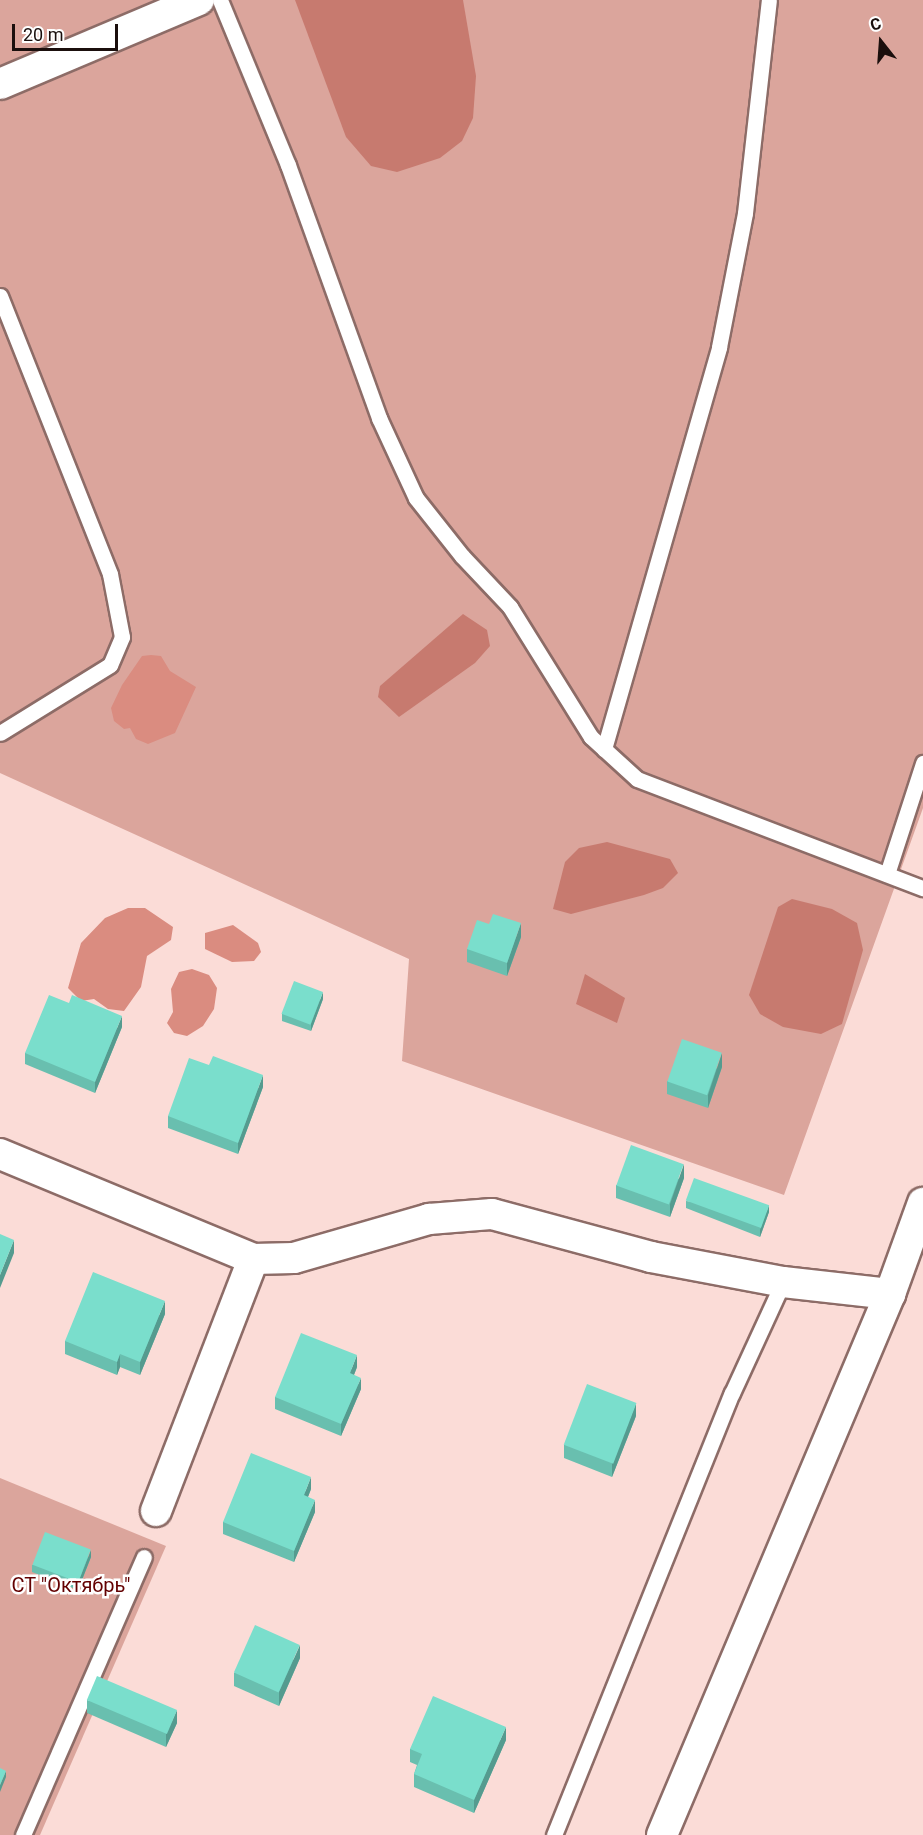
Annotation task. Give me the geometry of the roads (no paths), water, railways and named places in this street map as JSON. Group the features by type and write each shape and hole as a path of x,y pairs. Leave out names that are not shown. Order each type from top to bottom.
{"street":[{"path":"0,84 199,0"},
{"path":"0,1154 253,1259 294,1258 429,1219 492,1214 651,1257 783,1282 891,1294"},
{"path":"662,1835 891,1294 923,1203"},
{"path":"156,1511 253,1259"}],"lane":[{"path":"220,0 288,165 379,418 416,498 462,555 510,607 591,736 637,779 923,888"},
{"path":"604,749 719,347 745,213 768,0"},
{"path":"0,296 110,574 122,637 110,665 0,733"},
{"path":"886,874 923,763"},
{"path":"554,1835 732,1394 783,1282"},
{"path":"23,1835 144,1557"}],"park label":[{"name":"СТ \"Октябрь\"","path":"71,1585"}]}
